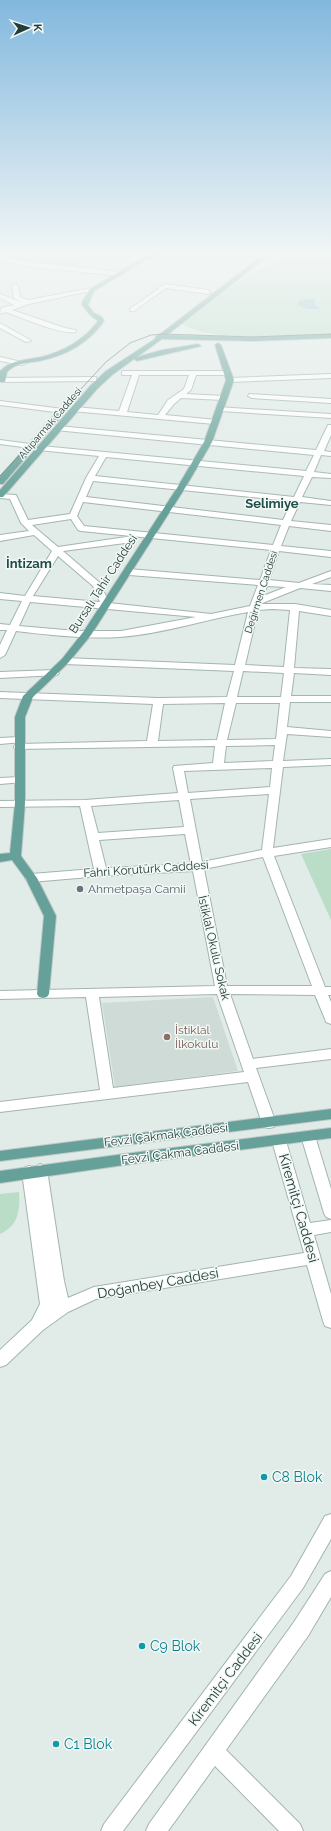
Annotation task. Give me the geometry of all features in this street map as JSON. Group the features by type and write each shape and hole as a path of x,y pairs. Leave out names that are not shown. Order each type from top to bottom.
{"main road":[{"path":"1,380 1,375 9,366 47,358 76,345 87,336"},
{"path":"207,336 222,342"},
{"path":"128,361 162,352 222,342 323,336"},
{"path":"157,337 208,338 222,342 331,341"},
{"path":"157,337 164,343 198,346"},
{"name":"Altıparmak Caddesi","path":"0,482 30,446 93,379 142,343 157,337"},
{"name":"Altıparmak Caddesi","path":"0,496 58,428 104,378 128,361 157,337"},
{"path":"186,345 180,343 180,340 188,338 208,338"},
{"path":"222,342 228,377"},
{"name":"Bursalı Tahir Caddesi","path":"15,856 20,803 20,717 28,696 54,673 88,633 129,572 208,442 224,398 228,377"},
{"path":"0,858 15,856 31,878 50,916 43,994"},
{"name":"Fevzi Çakmak Caddesi","path":"0,1156 331,1114"},
{"name":"Fevzi Çakma Caddesi","path":"34,1171 279,1141 331,1133"},
{"path":"0,1176 34,1171"}],"street":[{"path":"20,336 28,341"},
{"path":"0,359 22,363"},
{"path":"126,373 193,373 260,379 331,376"},
{"path":"122,414 136,373"},
{"path":"160,417 171,402 187,390 193,373"},
{"path":"1,380 93,379"},
{"path":"246,410 260,379"},
{"path":"181,396 224,398"},
{"path":"252,396 331,401"},
{"path":"0,403 63,411"},
{"path":"220,409 331,416"},
{"path":"75,410 102,422 208,442 331,454"},
{"path":"58,428 102,422 122,414 214,422"},
{"name":"Değirmen Caddesi","path":"218,766 230,701 255,604 286,522 308,473 330,432"},
{"path":"0,442 30,446"},
{"path":"41,448 331,476"},
{"path":"103,455 80,499 74,516 81,528 331,554"},
{"path":"90,478 331,503"},
{"path":"0,496 13,497 26,523 97,585 106,606"},
{"path":"80,499 331,528"},
{"path":"26,523 74,516"},
{"path":"0,538 36,532"},
{"path":"0,655 27,599 58,550 150,536"},
{"path":"129,572 331,588"},
{"path":"0,627 120,634 175,626 218,616 255,604 331,574"},
{"path":"0,596 218,616"},
{"path":"255,604 295,607 331,613"},
{"path":"295,607 290,670 267,853 325,991 331,1019"},
{"path":"65,661 331,672"},
{"path":"0,675 54,673"},
{"path":"0,695 158,701 331,699"},
{"path":"152,745 158,701"},
{"path":"282,730 331,734"},
{"path":"0,741 19,743 152,745 280,742"},
{"path":"218,766 331,762"},
{"name":"İstiklal Okulu Sokak","path":"218,766 178,768 196,868 222,990 269,1123"},
{"path":"0,781 20,780"},
{"path":"0,804 85,803 274,790"},
{"path":"85,803 101,872"},
{"path":"93,837 189,830"},
{"name":"Fahri Korutürk Caddesi","path":"31,878 101,872 196,868 267,853 331,843"},
{"path":"0,995 222,990 325,991"},
{"path":"92,994 107,1094"},
{"path":"0,1107 107,1094 251,1070 331,1054"},
{"path":"308,1136 331,1213"},
{"name":"Kiremitçi Caddesi","path":"279,1141 306,1230 331,1321"},
{"path":"34,1171 56,1281 63,1307"},
{"path":"34,1171 48,1304 37,1325"},
{"path":"306,1230 331,1226"},
{"name":"Doğanbey Caddesi","path":"0,1360 37,1325 63,1307 94,1293 314,1258"},
{"name":"Kiremitçi Caddesi","path":"111,1831 297,1582 331,1522"},
{"path":"156,1831 301,1630 331,1580"},
{"path":"214,1751 293,1831"}],"shaded area":[{"name":"İstiklal İlkokulu","path":"213,997 238,1071 115,1087 102,1003"}],"green space":[{"path":"331,849 331,920 301,854"},
{"path":"19,1192 19,1205 15,1222 0,1234 0,1194"}],"tram line":[{"path":"0,476 106,362 130,343 147,336"},
{"path":"236,336 267,336"}],"place":[{"name":"Ahmetpaşa Camii","path":"80,889"},
{"name":"İstiklal İlkokulu","path":"167,1037"},
{"name":"C8 Blok","path":"264,1477"},
{"name":"C9 Blok","path":"142,1646"},
{"name":"C1 Blok","path":"56,1744"}],"district":[{"name":"Selimiye","path":"272,503"},
{"name":"İntizam","path":"29,563"}]}
